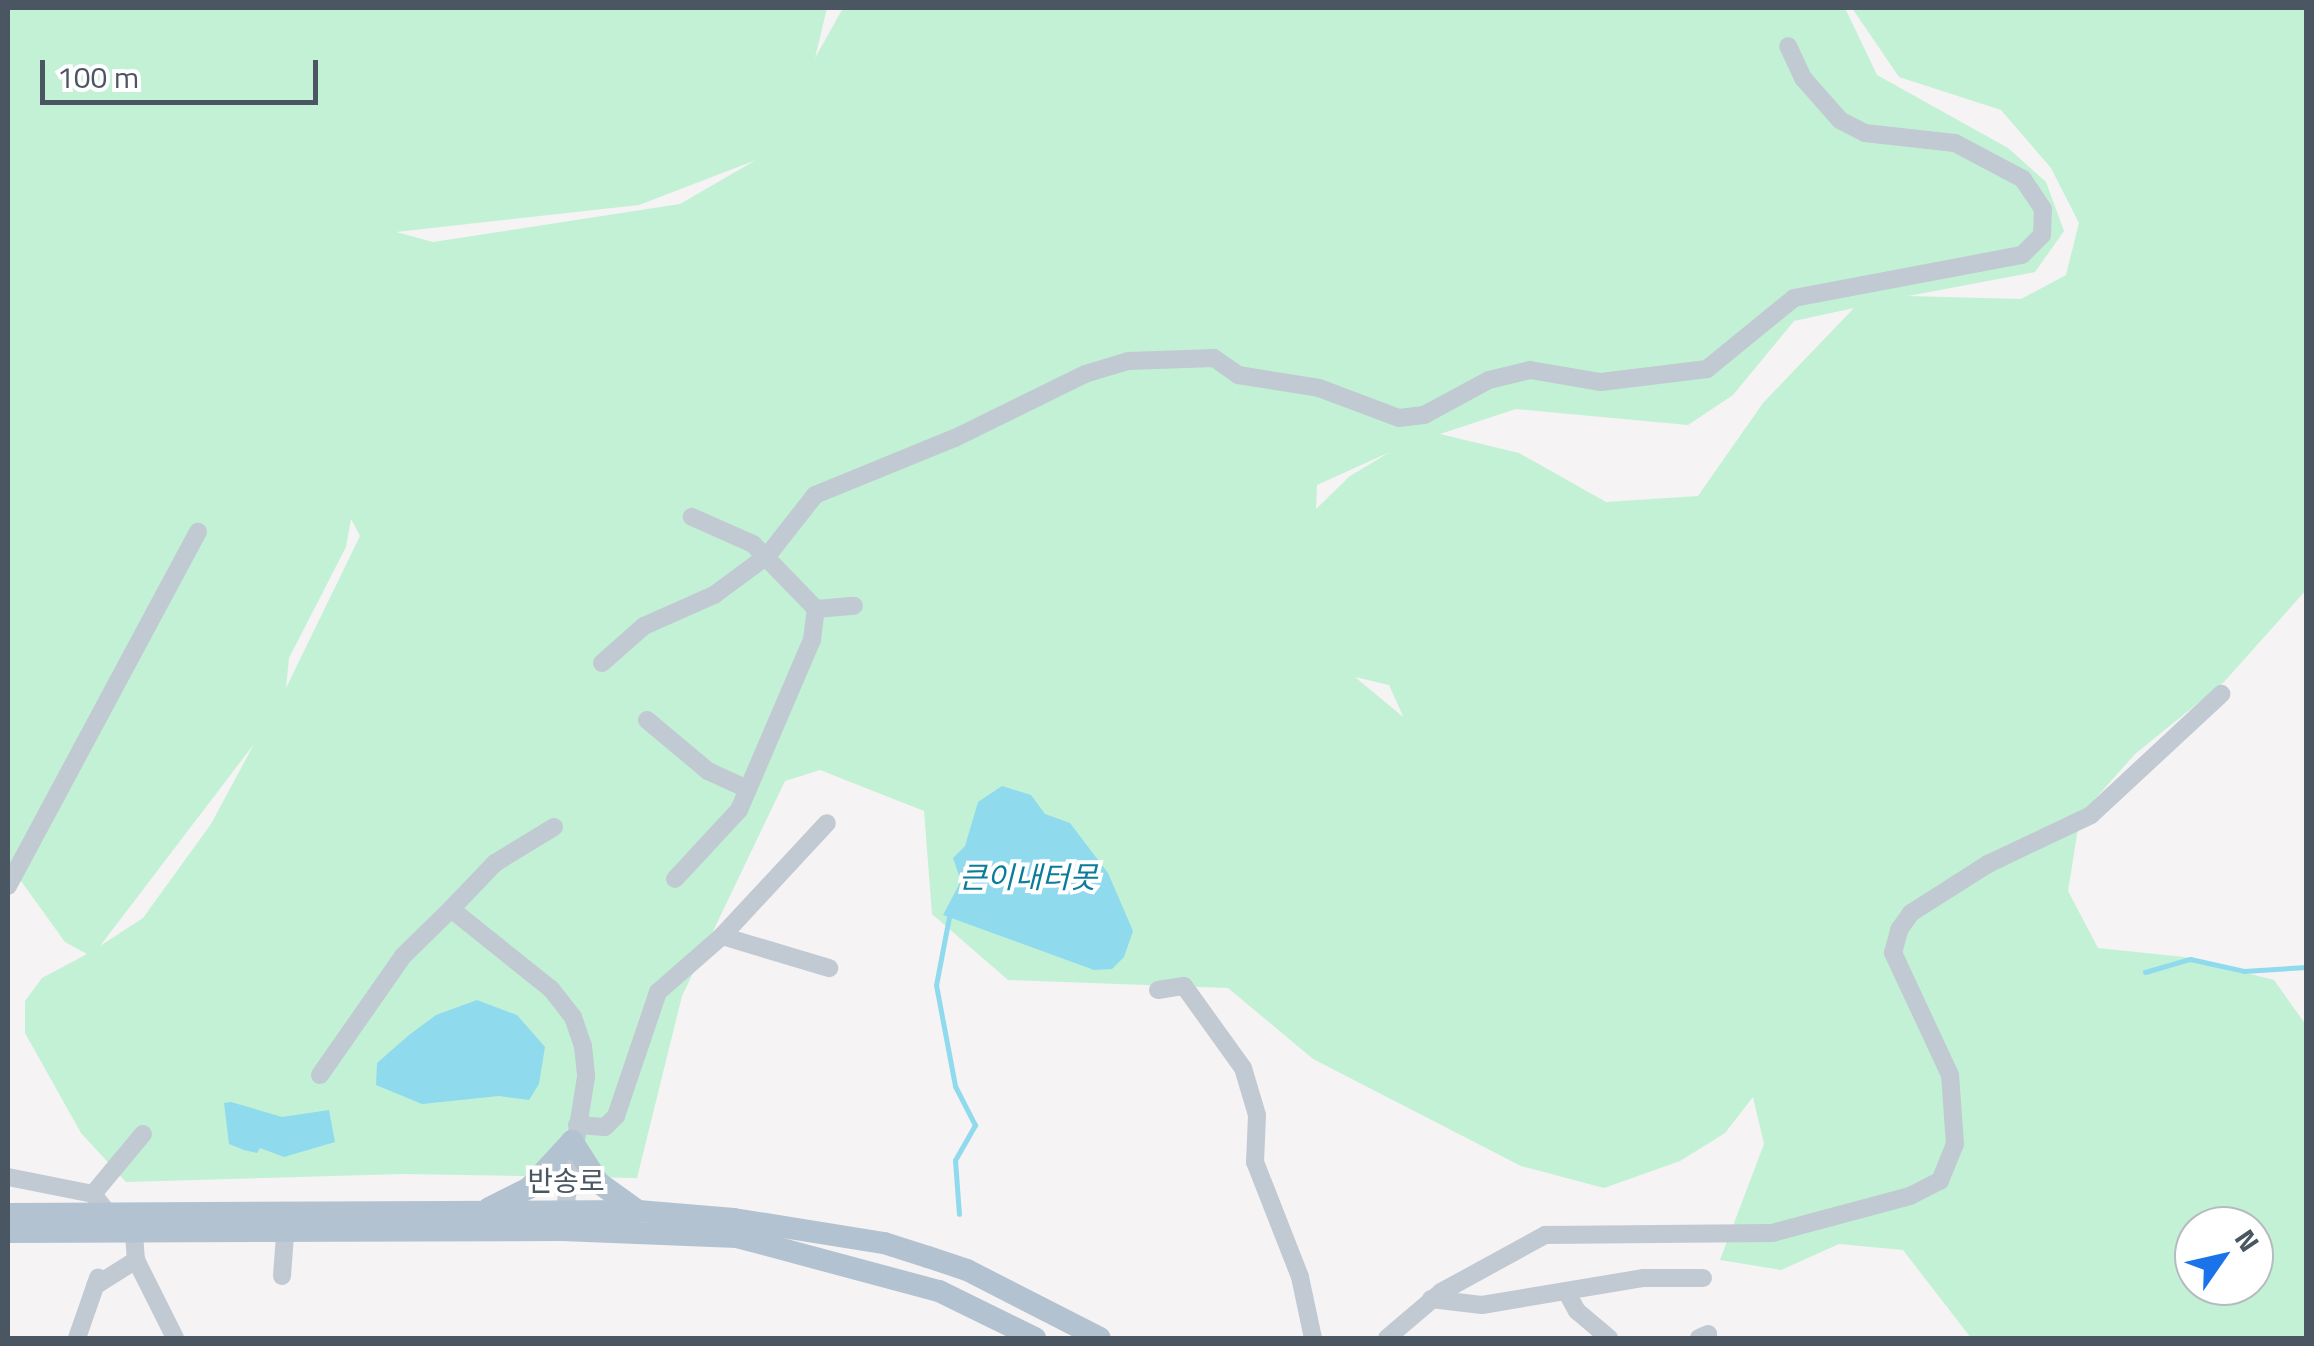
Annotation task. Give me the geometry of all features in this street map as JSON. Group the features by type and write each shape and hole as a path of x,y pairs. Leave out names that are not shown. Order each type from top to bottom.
{"main road":[{"path":"481,1212 529,1188 574,1133 599,1183 638,1212"},
{"name":"반송로","path":"8,1214 100,1203 481,1212 737,1237 806,1250 940,1291 1036,1338"},
{"name":"반송로","path":"8,1232 284,1235 563,1221 638,1212 884,1243 967,1270 1100,1338"}],"street":[{"path":"602,663 644,626 714,595 768,556 814,495 955,438 1045,390 1128,361 1214,358 1238,375 1319,388 1400,418 1424,415 1490,380 1530,370 1602,382 1707,369 1794,298 2022,255 2042,235 2043,209 2023,179 1955,144 1865,134 1840,120 1803,78 1788,46"},
{"path":"676,879 728,828 812,640 816,609 768,556 692,517"},
{"path":"8,886 198,532"},
{"path":"816,609 854,606"},
{"path":"1388,1338 1431,1299 1545,1235 1772,1233 1910,1196 1940,1181 1954,1144 1950,1075 1893,953 1899,930 1911,914 1988,864 2091,815 2221,694"},
{"path":"648,720 708,771 746,788"},
{"path":"574,1133 605,1128 616,1116 658,992 722,936 826,823"},
{"path":"320,1076 403,956 494,863 554,826"},
{"path":"452,909 551,990 572,1017 586,1077 574,1133 563,1221"},
{"path":"722,936 829,968"},
{"path":"1158,990 1184,986 1242,1068 1258,1115 1255,1162 1300,1277 1312,1338"},
{"path":"8,1177 100,1203 143,1134"},
{"path":"134,1233 136,1260 174,1338"},
{"path":"282,1276 284,1235"},
{"path":"77,1338 97,1282 136,1260"},
{"path":"1431,1299 1482,1305 1644,1278 1703,1278"},
{"path":"1567,1293 1576,1311 1609,1338"}],"green space":[{"path":"8,8 827,8 815,58 843,8 1845,8 1877,75 2008,148 2046,182 2064,231 2035,272 1908,296 2021,299 2066,275 2079,223 2051,168 2001,110 1899,77 1852,8 2306,8 2306,590 2224,682 2135,754 2080,816 2068,891 2098,948 2184,957 2274,980 2306,1025 2306,1338 1971,1338 1903,1250 1839,1244 1781,1270 1720,1260 1764,1144 1753,1097 1725,1133 1680,1161 1604,1188 1521,1166 1313,1059 1228,988 1008,980 932,914 924,811 820,770 785,781 682,996 637,1178 403,1174 126,1182 81,1133 25,1033 25,1001 42,978 87,954 65,942 8,863","holes":["756,160 680,204 433,242 396,232 639,205","1854,308 1763,403 1698,496 1606,502 1519,453 1440,434 1516,409 1688,425 1733,395 1794,321","1390,452 1350,476 1316,509 1317,485","351,519 360,536 286,688 289,658 346,547","1355,677 1389,685 1402,716","254,744 211,824 143,918 100,946"]}],"water":[{"name":"큰이내터못","path":"1002,786 1031,795 1045,814 1070,823 1108,873 1133,931 1124,957 1112,969 1094,970 943,915 961,881 953,858 965,846 978,802"},
{"path":"477,1000 517,1015 545,1047 539,1084 529,1100 499,1096 422,1104 376,1085 377,1063 409,1035 436,1015"},
{"path":"224,1103 282,1117 329,1110 335,1142 284,1157 260,1148 257,1153 244,1150 229,1144"}],"waterway":[{"path":"949,917 936,985 955,1086 975,1125 955,1160 959,1214"},
{"path":"2145,972 2190,959 2244,971 2306,967"}]}
